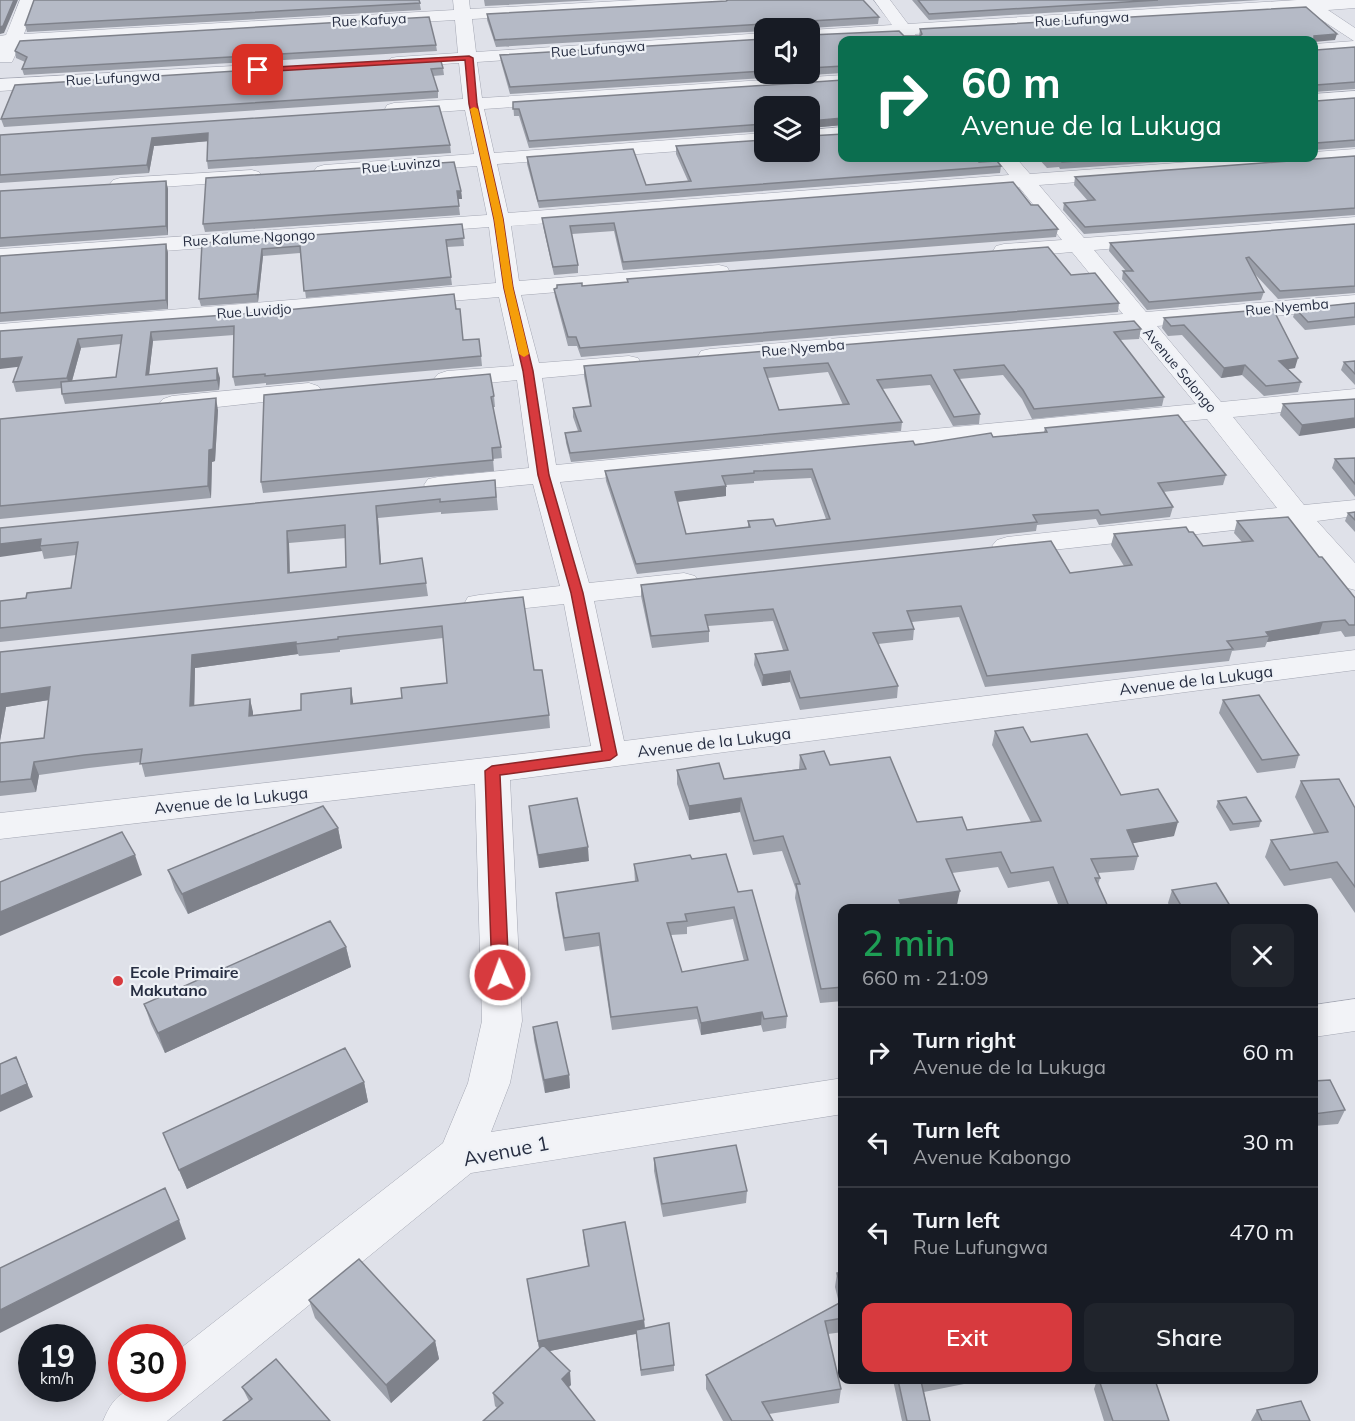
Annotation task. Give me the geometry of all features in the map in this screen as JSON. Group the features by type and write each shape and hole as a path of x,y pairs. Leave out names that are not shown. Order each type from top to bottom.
{"street":[{"path":"0,74 6,40 28,0"},
{"name":"Rue Kafuya","path":"6,40 462,8 726,0"},
{"path":"882,0 907,35"},
{"path":"1308,3 1355,36"},
{"name":"Rue Lufungwa","path":"820,35 907,35 1308,3 1355,3"},
{"path":"462,8 473,104 499,219 508,288 528,371 543,475 577,593 610,755"},
{"name":"Rue Lufungwa","path":"375,63 754,39"},
{"path":"1318,49 1355,46"},
{"name":"Rue Lufungwa","path":"0,85 293,68"},
{"path":"379,110 838,80"},
{"path":"1318,100 1355,97"},
{"path":"820,135 838,134"},
{"name":"Rue Luvinza","path":"306,172 754,140"},
{"name":"Rue Kalume Ngongo","path":"1318,158 1355,155"},
{"name":"Avenue Salongo","path":"1009,162 1214,410 1297,515 1355,581"},
{"name":"Rue Kalume Ngongo","path":"0,256 1262,162"},
{"path":"95,185 272,174"},
{"path":"983,253 1355,223"},
{"name":"Rue Luvidjo","path":"0,332 746,270"},
{"name":"Rue Nyemba","path":"692,358 1355,302"},
{"path":"422,381 657,360"},
{"path":"153,406 328,390"},
{"path":"414,488 1355,397"},
{"path":"978,549 1355,508"},
{"path":"447,607 707,579"},
{"name":"Avenue de la Lukuga","path":"0,826 492,771 1355,660"},
{"path":"460,1156 489,1083 502,1021 492,771"},
{"path":"1318,1021 1355,1015"},
{"name":"Avenue 1","path":"186,1375 460,1156 838,1097"},
{"path":"128,1421 152,1402"}],"building":[{"path":"0,0 14,0 3,26 0,27"},
{"path":"34,0 419,0 420,3 25,25"},
{"path":"863,0 879,17 820,20 820,18 754,18 754,25 495,40 487,14 726,1"},
{"path":"918,0 1158,0 929,14"},
{"path":"1306,7 1337,34 1314,36 920,36 922,34 920,29"},
{"path":"429,17 436,45 22,69 27,57 15,51 20,41"},
{"path":"899,31 904,36 838,36 838,66 820,67 820,35"},
{"path":"754,40 754,72 510,87 500,55"},
{"path":"1355,47 1355,82 1318,85 1318,50"},
{"path":"440,58 443,68 431,69 438,91 1,119 15,85"},
{"path":"838,80 838,118 820,120 820,96 754,96 754,125 529,141 519,109 513,109 513,102 783,84 820,84 820,82"},
{"path":"1355,98 1355,140 1318,143 1318,101"},
{"path":"439,106 450,145 207,161 208,133 152,138 147,165 0,175 0,135"},
{"path":"838,134 838,162 998,162 1001,166 538,201 527,157 633,149 646,185 691,181 676,146 754,141 754,162 820,162 820,135"},
{"path":"1355,156 1355,208 1085,227 1064,203 1095,200 1075,177 1275,162 1318,162 1318,159"},
{"path":"454,162 461,191 457,191 459,206 203,224 206,178"},
{"path":"166,181 166,226 0,238 0,191"},
{"path":"1013,182 1031,205 1038,205 1058,229 623,262 614,223 570,226 578,265 553,267 542,218"},
{"path":"462,224 464,238 446,240 451,277 304,291 300,246 262,249 257,294 199,299 202,243"},
{"path":"1355,224 1355,286 1280,291 1249,257 1246,258 1264,292 1149,302 1123,271 1133,271 1110,243"},
{"path":"166,244 166,300 0,313 0,256"},
{"path":"1048,247 1071,275 1095,273 1119,303 580,348 576,337 568,337 554,289 557,285 582,283 582,286 628,282 627,279"},
{"path":"454,294 456,309 460,309 463,340 479,339 481,356 233,377 234,326 151,332 146,375 217,368 217,380 62,394 61,382 116,377 122,335 78,339 67,378 13,382 22,357 0,359 0,331 254,313"},
{"path":"1355,303 1355,317 1308,322 1296,309"},
{"path":"1273,309 1298,358 1279,361 1301,382 1266,386 1245,365 1224,368 1184,325 1171,326 1164,318"},
{"path":"1134,321 1141,329 1114,332 1164,397 1034,409 1004,365 954,370 980,414 954,417 931,375 877,380 902,422 570,453 565,433 581,431 573,408 591,406 584,366","holes":["828,363 849,404 779,410 764,368"]},
{"path":"1355,361 1355,374 1344,362"},
{"path":"490,374 494,396 491,397 501,447 492,448 493,460 261,482 264,395"},
{"path":"216,398 213,449 209,450 208,486 0,506 0,419"},
{"path":"1355,399 1355,418 1302,425 1283,404"},
{"path":"1178,415 1226,475 1158,483 1173,507 1101,515 1098,510 1033,515 1037,522 636,564 605,471 913,441 915,445 991,433 993,437 1047,432 1045,428","holes":["812,469 830,519 776,526 773,519 748,521 750,527 686,534 675,492 726,486 722,476 754,473 754,471"]},
{"path":"1355,458 1355,484 1335,459"},
{"path":"495,480 496,497 440,502 440,499 376,506 380,564 422,558 426,583 0,628 0,601 26,598 27,593 71,588 78,542 40,546 41,539 0,544 0,528","holes":["345,525 346,567 288,573 287,531"]},
{"path":"1355,512 1355,520 1348,513"},
{"path":"1288,517 1355,598 1355,625 1349,625 1345,620 1323,622 1266,632 1269,636 1227,641 1233,649 987,676 961,606 907,611 914,629 873,633 898,686 800,698 790,671 763,675 755,654 788,650 773,609 705,615 709,631 651,636 641,585 1051,541 1070,573 1132,565 1114,534 1186,527 1189,532 1193,532 1203,546 1253,541 1237,521"},
{"path":"523,597 534,670 542,670 549,715 140,764 142,749 84,755 34,762 31,779 0,782 0,743 44,738 50,687 1,694 0,700 0,652","holes":["442,626 447,683 401,688 402,698 351,704 351,688 301,694 301,710 249,716 250,699 190,706 192,655"]},
{"path":"1259,695 1299,755 1262,760 1223,700"},
{"path":"1023,727 1031,742 1087,734 1121,795 1158,789 1178,822 1127,830 1138,856 1091,859 1100,878 1095,878 1107,904 1068,904 1053,867 1011,873 1001,852 946,859 960,891 899,900 901,904 838,904 838,987 821,989 796,884 800,884 783,836 754,841 741,798 689,806 677,770 719,763 724,779 806,769 800,755 824,751 830,765 890,757 917,822 962,817 967,830 1041,821 995,731"},
{"path":"1339,779 1355,808 1355,887 1337,862 1290,870 1271,840 1328,832 1301,781"},
{"path":"1246,797 1261,821 1233,824 1218,801"},
{"path":"577,798 588,847 538,855 529,806"},
{"path":"323,806 338,828 182,894 168,870"},
{"path":"122,832 135,855 0,912 0,882"},
{"path":"726,854 738,892 752,890 787,1016 764,1019 762,1012 701,1023 697,1007 611,1017 599,933 564,938 556,893 638,881 634,864 690,855 692,859","holes":["734,907 748,960 682,972 667,923 687,921 685,914"]},
{"path":"1216,883 1229,904 1180,904 1172,890"},
{"path":"330,921 346,947 158,1033 144,1004"},
{"path":"557,1022 569,1075 544,1080 533,1027"},
{"path":"345,1048 364,1082 179,1170 163,1133"},
{"path":"16,1057 27,1084 0,1096 0,1064"},
{"path":"1330,1080 1345,1110 1318,1113 1318,1081"},
{"path":"736,1145 747,1191 662,1204 654,1158"},
{"path":"165,1188 179,1220 0,1310 0,1268"},
{"path":"625,1222 644,1320 538,1341 527,1279 589,1266 583,1230"},
{"path":"359,1259 435,1341 386,1385 309,1300"},
{"path":"838,1304 838,1319 825,1321 841,1389 762,1402 773,1421 732,1421 706,1375"},
{"path":"669,1323 674,1365 641,1370 636,1330"},
{"path":"543,1345 570,1371 562,1379 595,1421 483,1421 503,1403 493,1393"},
{"path":"276,1359 330,1421 223,1421 252,1399 242,1387"},
{"path":"899,1384 922,1384 930,1421 907,1421"},
{"path":"1100,1384 1156,1384 1169,1421 1113,1421"},
{"path":"1301,1401 1310,1421 1262,1421 1257,1410"}],"slow traffic":[{"path":"474,109 499,219 508,288 524,354"}],"place":[{"name":"Ecole Primaire Makutano","path":"118,981"}],"route":[{"path":"258,70 469,58 473,104 499,219 508,288 528,371 543,475 577,593 610,755 492,771 500,975"}]}
